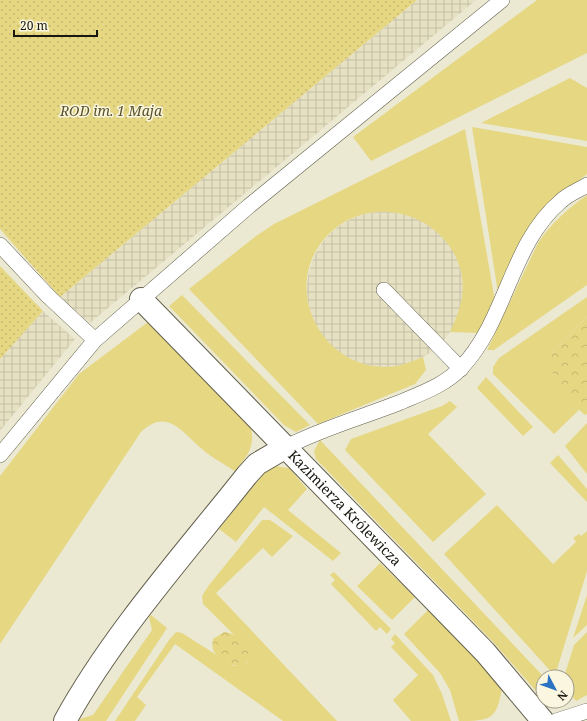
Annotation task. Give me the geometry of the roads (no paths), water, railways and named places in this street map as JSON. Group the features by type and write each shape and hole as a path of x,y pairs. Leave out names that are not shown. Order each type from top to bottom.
{"street":[{"name":"Kazimierza Królewicza","path":"142,299 485,652 543,721"},
{"path":"65,721 81,692 137,614 247,475 257,464 286,447"}],"lane":[{"path":"0,455 95,340 249,206 502,0"},
{"path":"286,447 309,435 436,388 461,369 478,346 497,311 527,243 543,220 561,200 587,185"},
{"path":"0,246 48,296 95,340"},
{"path":"384,290 461,369"},
{"path":"556,721 587,711"}],"park label":[{"name":"ROD im. 1 Maja","path":"111,111"}]}
